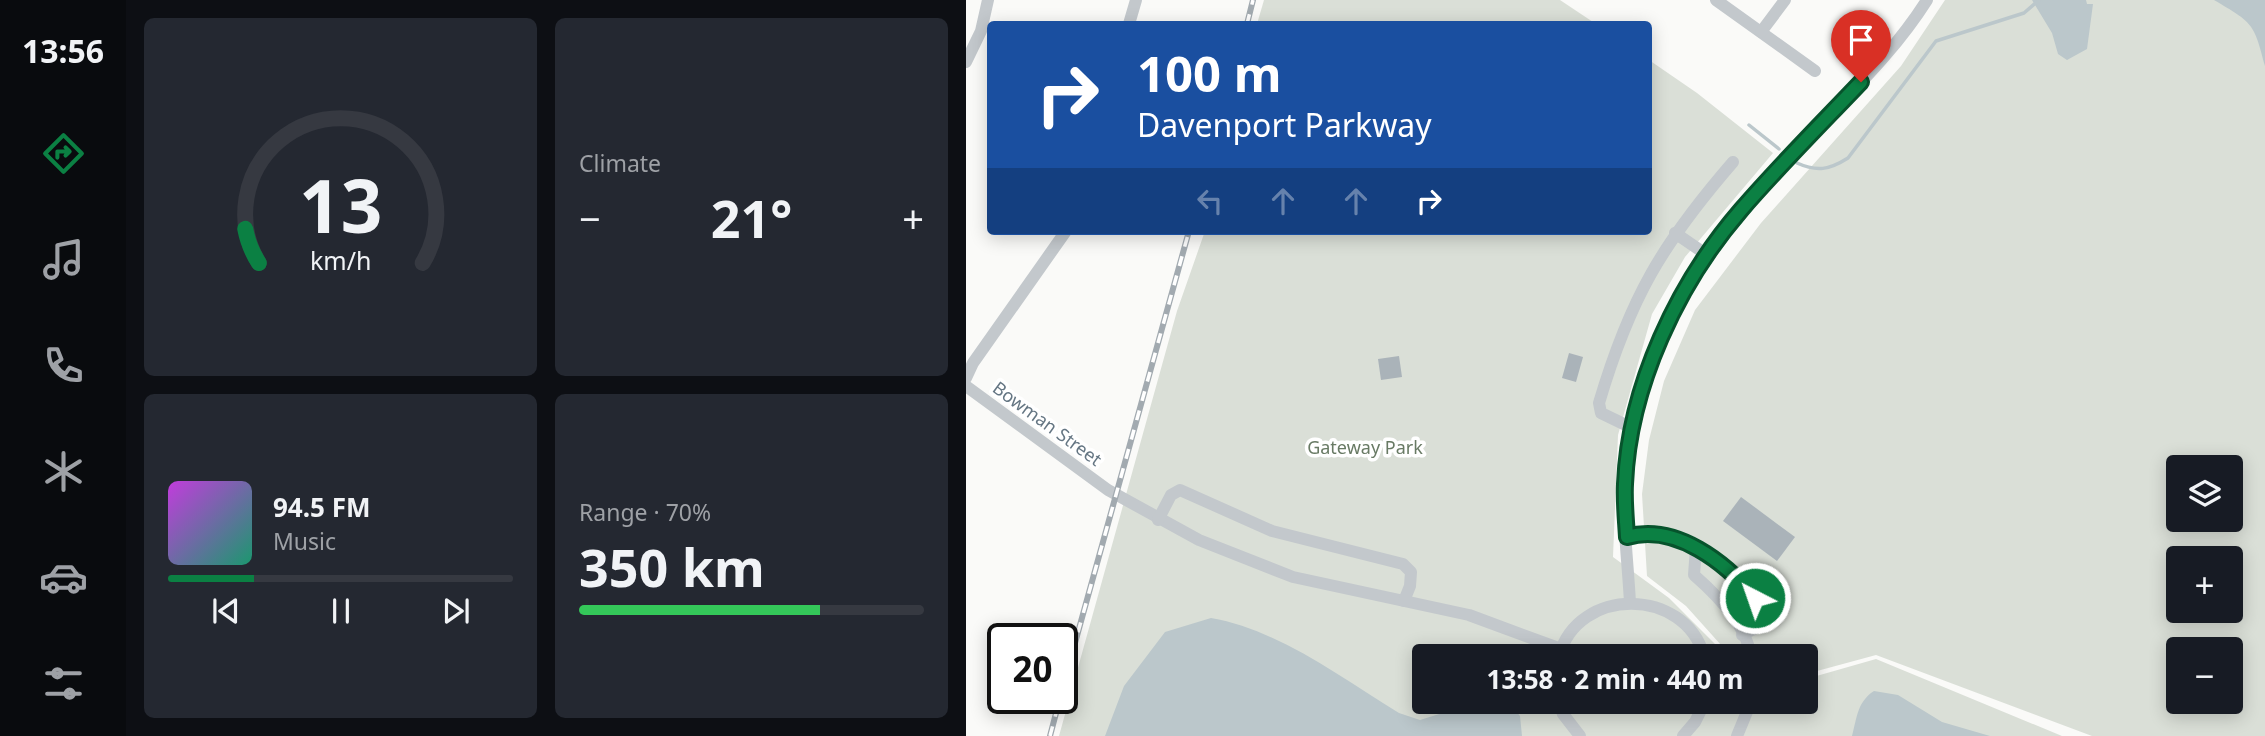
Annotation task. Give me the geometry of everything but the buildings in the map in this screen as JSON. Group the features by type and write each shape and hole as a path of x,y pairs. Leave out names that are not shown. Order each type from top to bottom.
{"street":[{"path":"966,62 981,31 988,0"},
{"path":"1130,21 1136,0"},
{"path":"1716,0 1815,71"},
{"path":"1761,32 1785,0"},
{"path":"1630,603 1625,483 1632,428 1662,337 1707,255 1741,211 1878,63 1913,22 1927,0"},
{"path":"1632,428 1609,420 1601,413 1599,403 1619,337 1635,298 1675,233 1733,162"},
{"path":"1675,233 1707,255"},
{"path":"966,378 973,363 1063,235"},
{"name":"Bowman Street","path":"966,386 1108,490 1158,520 1246,561 1293,577 1469,615 1540,644"},
{"path":"1158,520 1171,495 1180,490 1272,531 1403,564 1411,572 1410,586 1404,601"},
{"path":"1627,537 1652,534 1696,548 1736,575 1766,615 1766,623 1742,635"},
{"path":"1696,548 1694,575 1719,597 1746,644"},
{"path":"1564,644 1569,633 1589,616 1613,605 1630,603 1666,611 1681,621 1698,644"},
{"path":"1563,714 1580,736"},
{"path":"1683,736 1699,714"},
{"path":"1737,736 1746,714"}],"green space":[{"path":"1264,0 1560,0 1592,21 1258,21"},
{"path":"1945,0 2265,0 2265,736 2092,736 1876,655 1818,671 1818,644 1720,644 1686,606 1647,576 1642,494 1649,440 1664,381 1695,310 1761,223 1901,66"},
{"name":"Gateway Park","path":"1652,62 1697,93 1773,153 1685,257 1652,314 1618,435 1613,557 1669,598 1715,644 1412,644 1412,714 1818,714 1818,676 1876,659 2062,736 1059,736 1065,714 1078,714 1078,668 1177,311 1204,235 1652,235"}],"shaded area":[{"path":"2032,0 2086,0 2087,4 2093,4 2087,49 2067,60 2058,54 2052,33"},
{"path":"2214,0 2265,0 2265,66 2258,41 2250,26 2237,14"},
{"path":"1211,618 1236,624 1308,656 1399,713 1420,720 1439,714 1518,714 1522,736 1105,736 1124,686 1165,632"},
{"path":"1874,691 1898,695 1942,722 1990,736 1852,736 1861,705"}],"waterway":[{"path":"1797,163 1811,168 1823,168 1848,158 1936,41 2024,13 2039,0"},
{"path":"1749,125 1779,149"}],"railway":[{"path":"1248,21 1253,0"},
{"path":"1078,632 1188,235"},
{"path":"1050,736 1056,714"}],"route":[{"path":"1755,598 1736,575 1696,548 1652,534 1627,537 1625,483 1632,428 1662,337 1707,255 1741,211 1861,82"}]}
